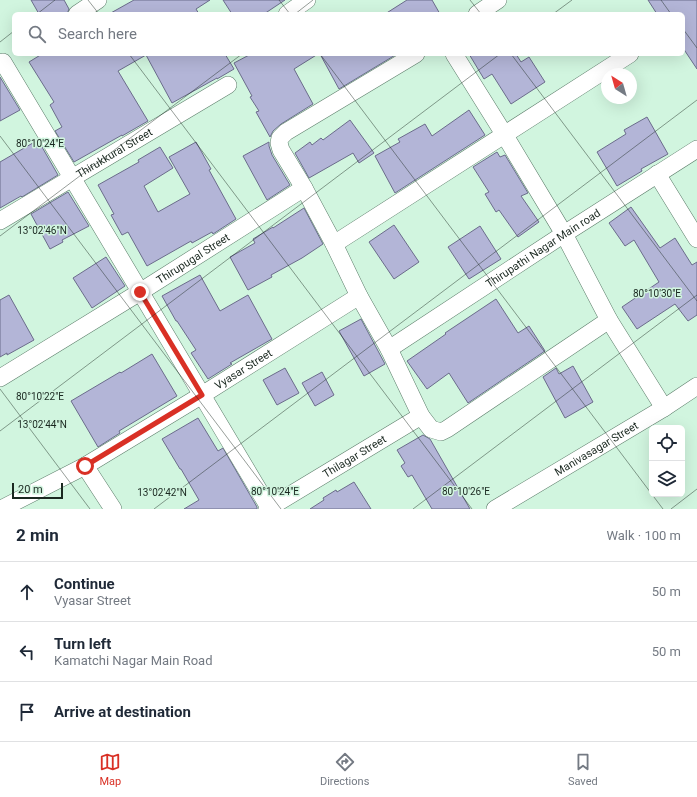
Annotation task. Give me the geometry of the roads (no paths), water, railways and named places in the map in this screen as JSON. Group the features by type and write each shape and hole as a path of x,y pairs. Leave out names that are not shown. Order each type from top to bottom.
{"street":[{"path":"80,12 98,0"},
{"path":"290,12 307,0"},
{"path":"480,12 498,0"},
{"path":"413,56 286,132 280,138 279,143 281,150 304,188 334,244 359,296 389,348 421,416 430,429 441,432 609,320"},
{"path":"455,56 564,234 609,320 664,408"},
{"path":"334,244 627,56"},
{"path":"6,60 72,178 269,509"},
{"name":"Thirukkural Street","path":"0,220 228,85"},
{"name":"Thirupathi Nagar Main road","path":"389,348 697,149"},
{"path":"657,174 697,239"},
{"name":"Thirupugal Street","path":"0,378 140,292 304,188"},
{"name":"Vyasar Street","path":"2,509 85,466 202,395 359,296"},
{"name":"Manivasagar Street","path":"495,509 664,408 697,386"},
{"name":"Thilagar Street","path":"269,509 421,416"},
{"path":"85,466 113,509"}]}
